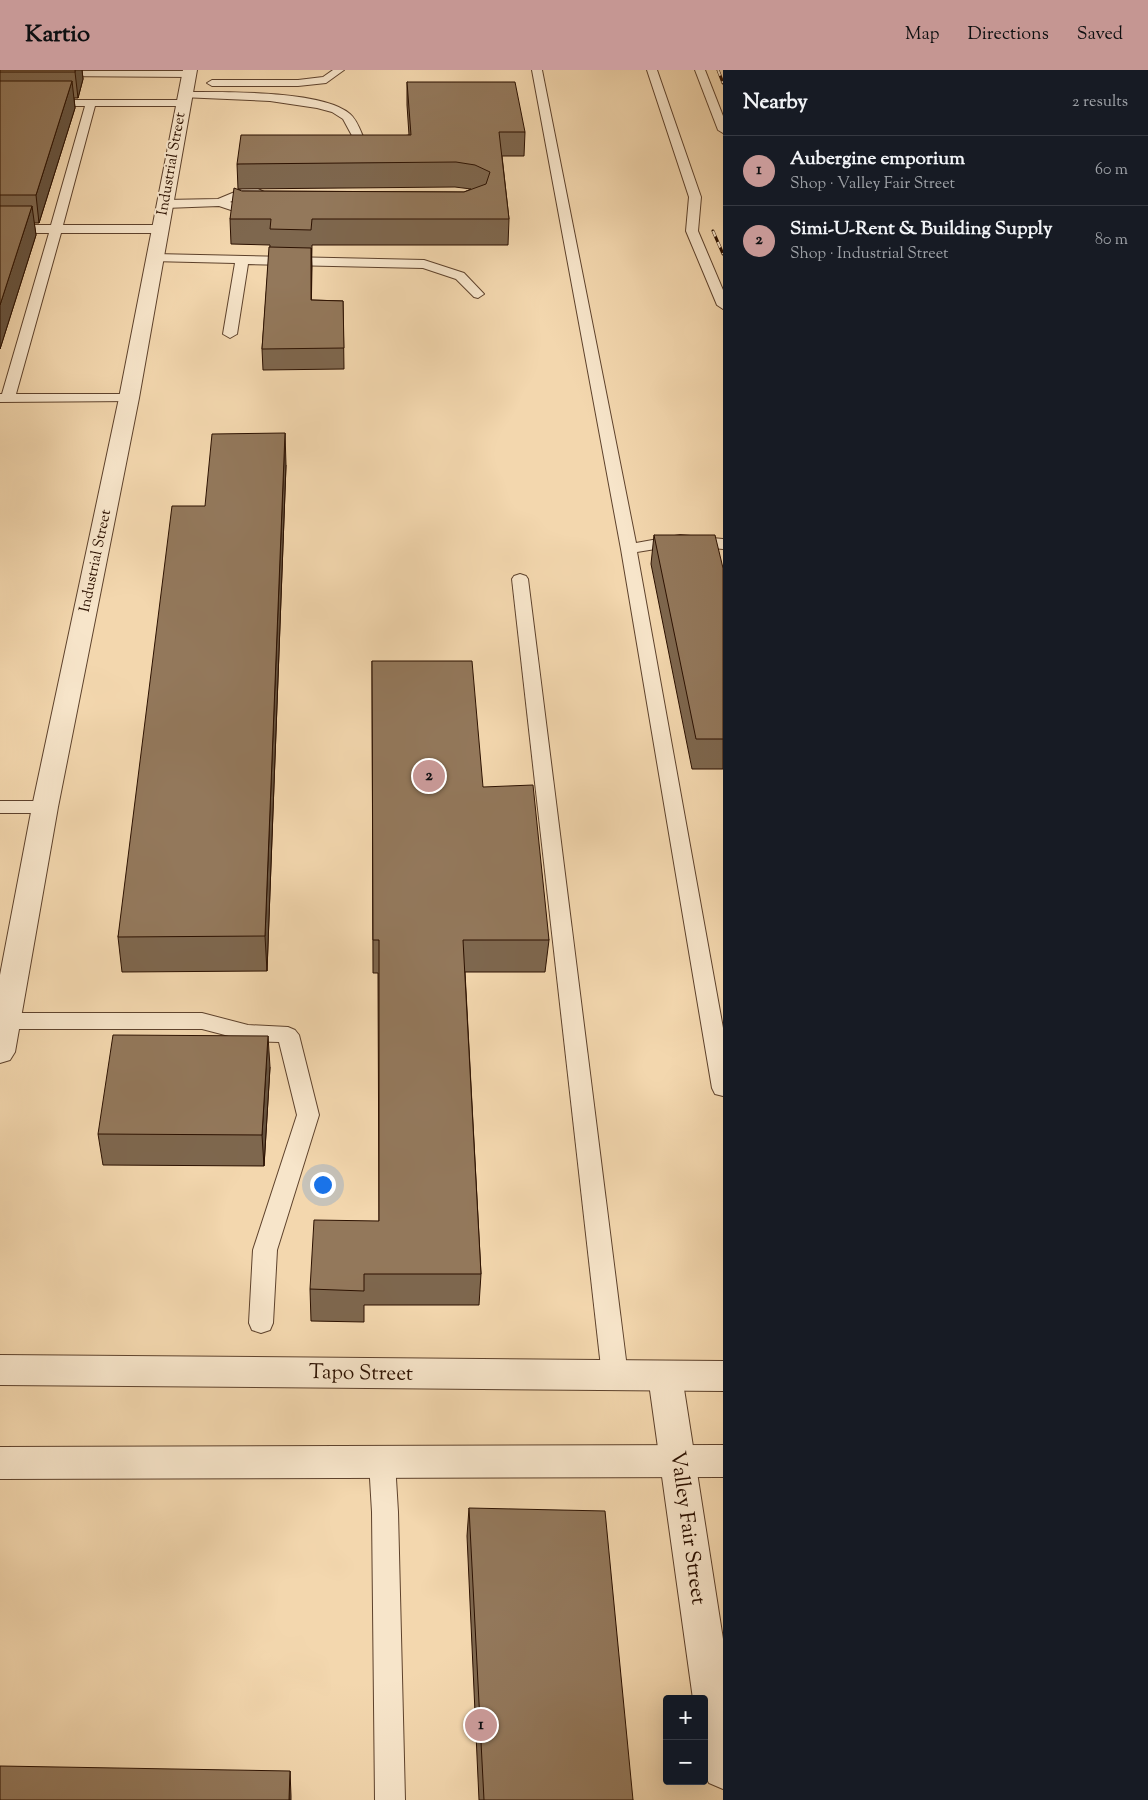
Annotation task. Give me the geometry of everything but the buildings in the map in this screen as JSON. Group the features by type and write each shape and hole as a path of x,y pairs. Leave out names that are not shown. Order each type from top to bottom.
{"street":[{"name":"Industrial Street","path":"0,1052 46,807 129,398 160,229 191,84"},
{"name":"Tapo Street","path":"0,1370 723,1376"},
{"name":"Valley Fair Street","path":"665,1376 678,1461 711,1613 723,1769"},
{"path":"0,1463 723,1461"}],"lane":[{"path":"50,74 191,84 326,80 339,70"},
{"path":"537,70 629,549 723,1088"},
{"path":"652,70 695,197 692,231 723,305"},
{"path":"700,70 723,130"},
{"path":"0,103 91,103 191,84 324,106 347,116 360,141"},
{"path":"91,103 56,229 4,398 129,398"},
{"path":"220,202 242,192 272,192"},
{"path":"165,204 220,202 243,210 273,210"},
{"path":"0,229 160,229"},
{"path":"155,258 424,264 460,276 478,294"},
{"path":"230,334 242,260"},
{"path":"629,549 680,540 723,544"},
{"path":"520,579 615,1376"},
{"path":"0,807 46,807"},
{"path":"6,1021 202,1021 248,1033 288,1035 308,1115 265,1250 261,1323"},
{"path":"382,1462 390,1800"}],"railway":[{"path":"718,70 723,83"},
{"path":"713,231 723,254"}],"place":[{"name":"Simi-U-Rent & Building Supply","path":"429,776"},
{"name":"Aubergine emporium","path":"481,1725"}]}
